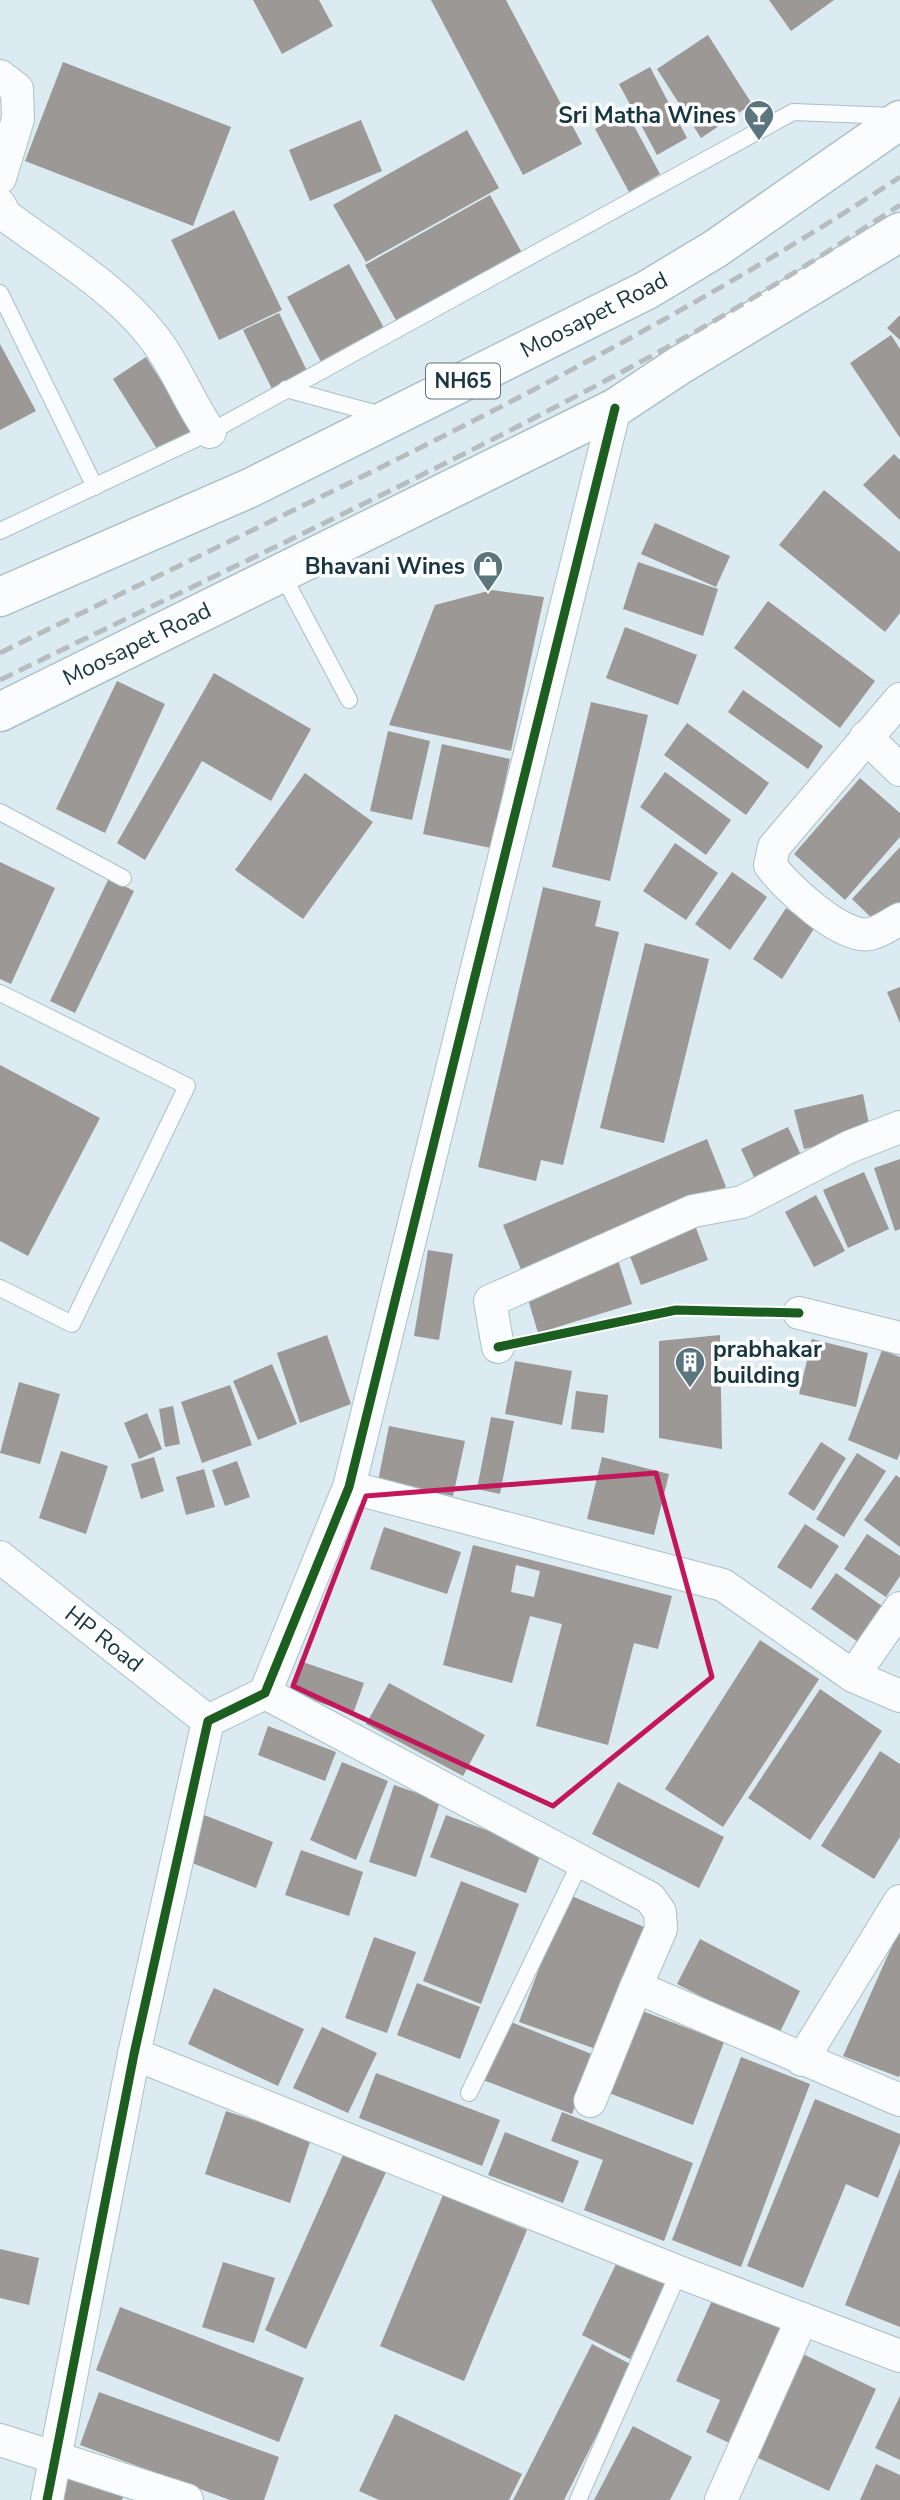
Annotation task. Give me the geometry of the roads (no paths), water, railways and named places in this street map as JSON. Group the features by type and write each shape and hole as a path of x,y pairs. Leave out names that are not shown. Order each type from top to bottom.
{"highway":[{"name":"Moosapet Road","path":"0,597 250,488 648,290 715,249 900,118"},
{"name":"Moosapet Road","path":"0,712 615,408 680,365 900,232"}],"street":[{"path":"0,76 17,89 18,119 0,178"},
{"path":"0,205 5,215 120,299 153,336 192,408 210,432"},
{"path":"47,2500 134,2054 208,1721 265,1693 349,1487 615,408"},
{"path":"900,699 774,847 770,865 782,882 838,925 855,933 870,934 900,919"},
{"path":"866,737 900,770"},
{"path":"498,1347 490,1301 693,1211 742,1202 849,1147 900,1127"},
{"path":"799,1313 900,1338"},
{"path":"349,1487 723,1585 853,1676 900,1696"},
{"name":"HP Road","path":"0,1557 208,1721"},
{"path":"853,1676 900,1608"},
{"path":"265,1693 650,1898 660,1912 661,1929 590,2101"},
{"path":"802,2060 900,1901"},
{"path":"636,1987 900,2101"},
{"path":"134,2054 679,2272 900,2356"},
{"path":"720,2500 802,2319"},
{"path":"0,2440 187,2500"}],"lane":[{"path":"0,531 210,432 793,112 900,118"},
{"path":"0,293 95,487"},
{"path":"286,388 389,417"},
{"path":"281,572 349,700"},
{"path":"0,812 123,878"},
{"path":"0,993 187,1086 72,1324 0,1288"},
{"path":"469,2094 581,1861"},
{"path":"578,2500 679,2272"}],"railway":[{"path":"0,653 343,486 571,370 792,245 900,177"},
{"path":"0,680 330,520 576,396 719,318 900,205"}],"place":[{"name":"Sri Matha Wines","path":"759,142"},
{"name":"Bhavani Wines","path":"488,593"},
{"name":"prabhakar building","path":"690,1389"}]}
